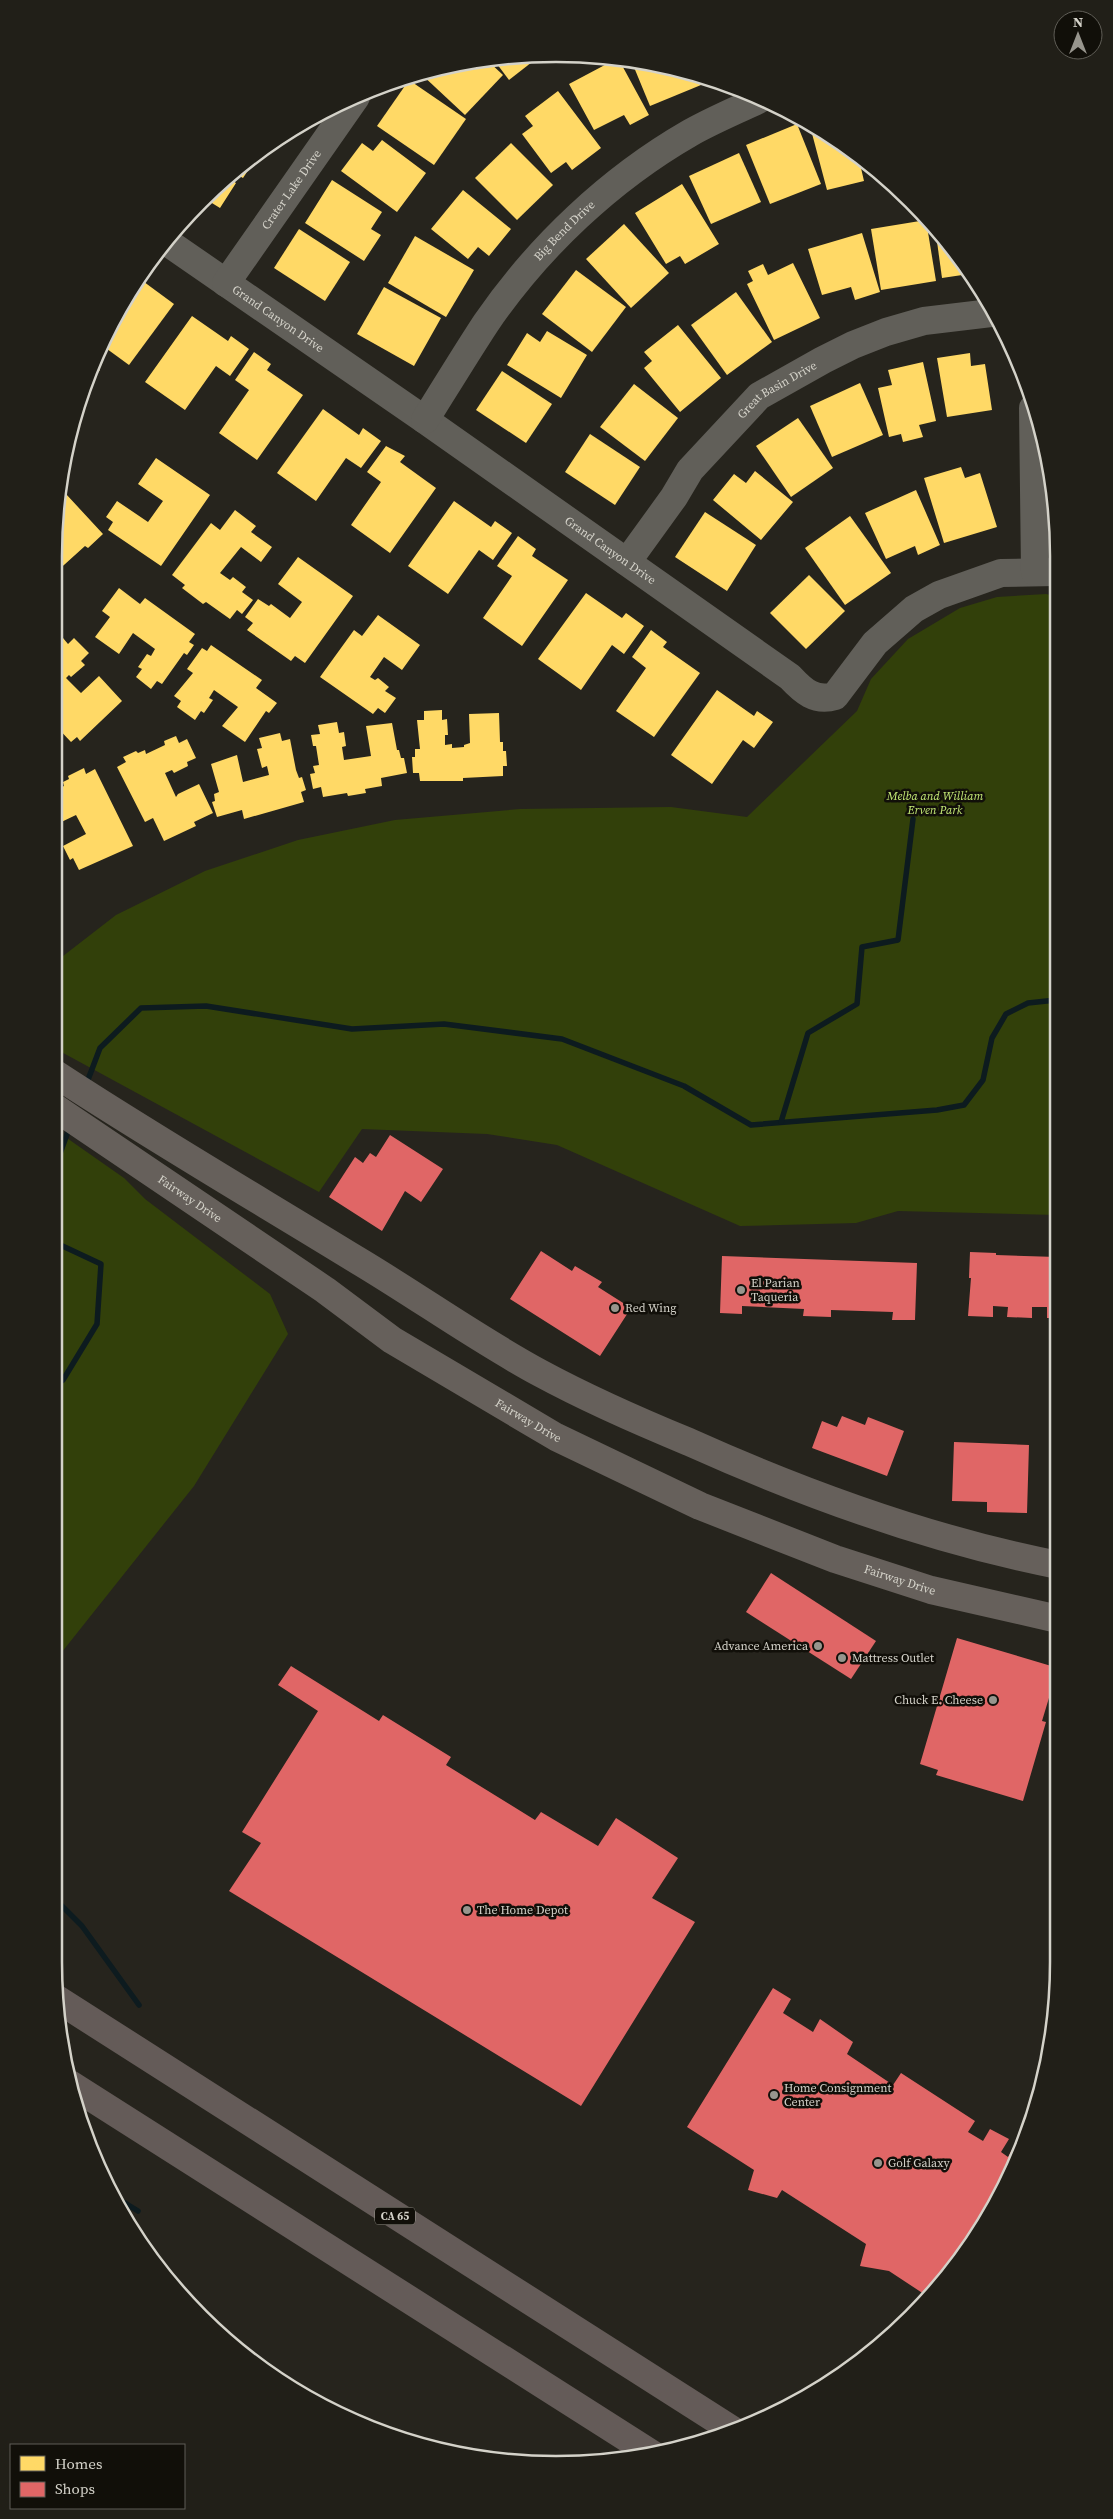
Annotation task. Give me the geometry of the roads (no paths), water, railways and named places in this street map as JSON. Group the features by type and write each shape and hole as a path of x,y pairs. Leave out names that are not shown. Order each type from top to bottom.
{"highway":[{"name":"CA 65","path":"65,2004 725,2426"},
{"path":"79,2090 643,2449"}],"main road":[{"path":"62,1078 129,1122 374,1270 513,1358 575,1391 714,1454 854,1508 962,1542 1050,1563"},
{"name":"Fairway Drive","path":"62,1112 115,1146 325,1290 392,1340 556,1437 700,1506 835,1559 930,1590 1050,1618"}],"street":[{"name":"Big Bend Drive","path":"425,420 486,323 557,236 625,177 655,155 691,133 752,103"},
{"name":"Crater Lake Drive","path":"226,283 348,109"},
{"name":"Grand Canyon Drive","path":"173,246 425,420 790,677 803,690 818,698 835,696 875,643 914,609 939,595 1002,573 1045,572"},
{"name":"Great Basin Drive","path":"627,562 674,497 690,470 759,396 788,378 846,348 886,332 924,321 986,314"},
{"path":"1035,433 1045,572"}],"waterway":[{"path":"781,1122 808,1033 857,1004 862,947 898,940 913,819"},
{"path":"86,1085 100,1048 141,1008 206,1006 352,1029 444,1024 562,1039 684,1086 751,1125 937,1110 964,1105 983,1080 992,1038 1006,1014 1028,1003 1050,1001"},
{"path":"62,1148 70,1126"},
{"path":"62,1246 101,1264 97,1324 62,1381"},
{"path":"62,1906 82,1926 139,2005"},
{"path":"125,2203 138,2211"}],"place":[{"name":"El Parian Taqueria","path":"741,1290"},
{"name":"Red Wing","path":"615,1308"},
{"name":"Advance America","path":"818,1646"},
{"name":"Mattress Outlet","path":"842,1658"},
{"name":"Chuck E. Cheese","path":"993,1700"},
{"name":"The Home Depot","path":"467,1910"},
{"name":"Home Consignment Center","path":"774,2095"},
{"name":"Golf Galaxy","path":"878,2163"}],"park label":[{"name":"Melba and William Erven Park","path":"935,803"}]}
